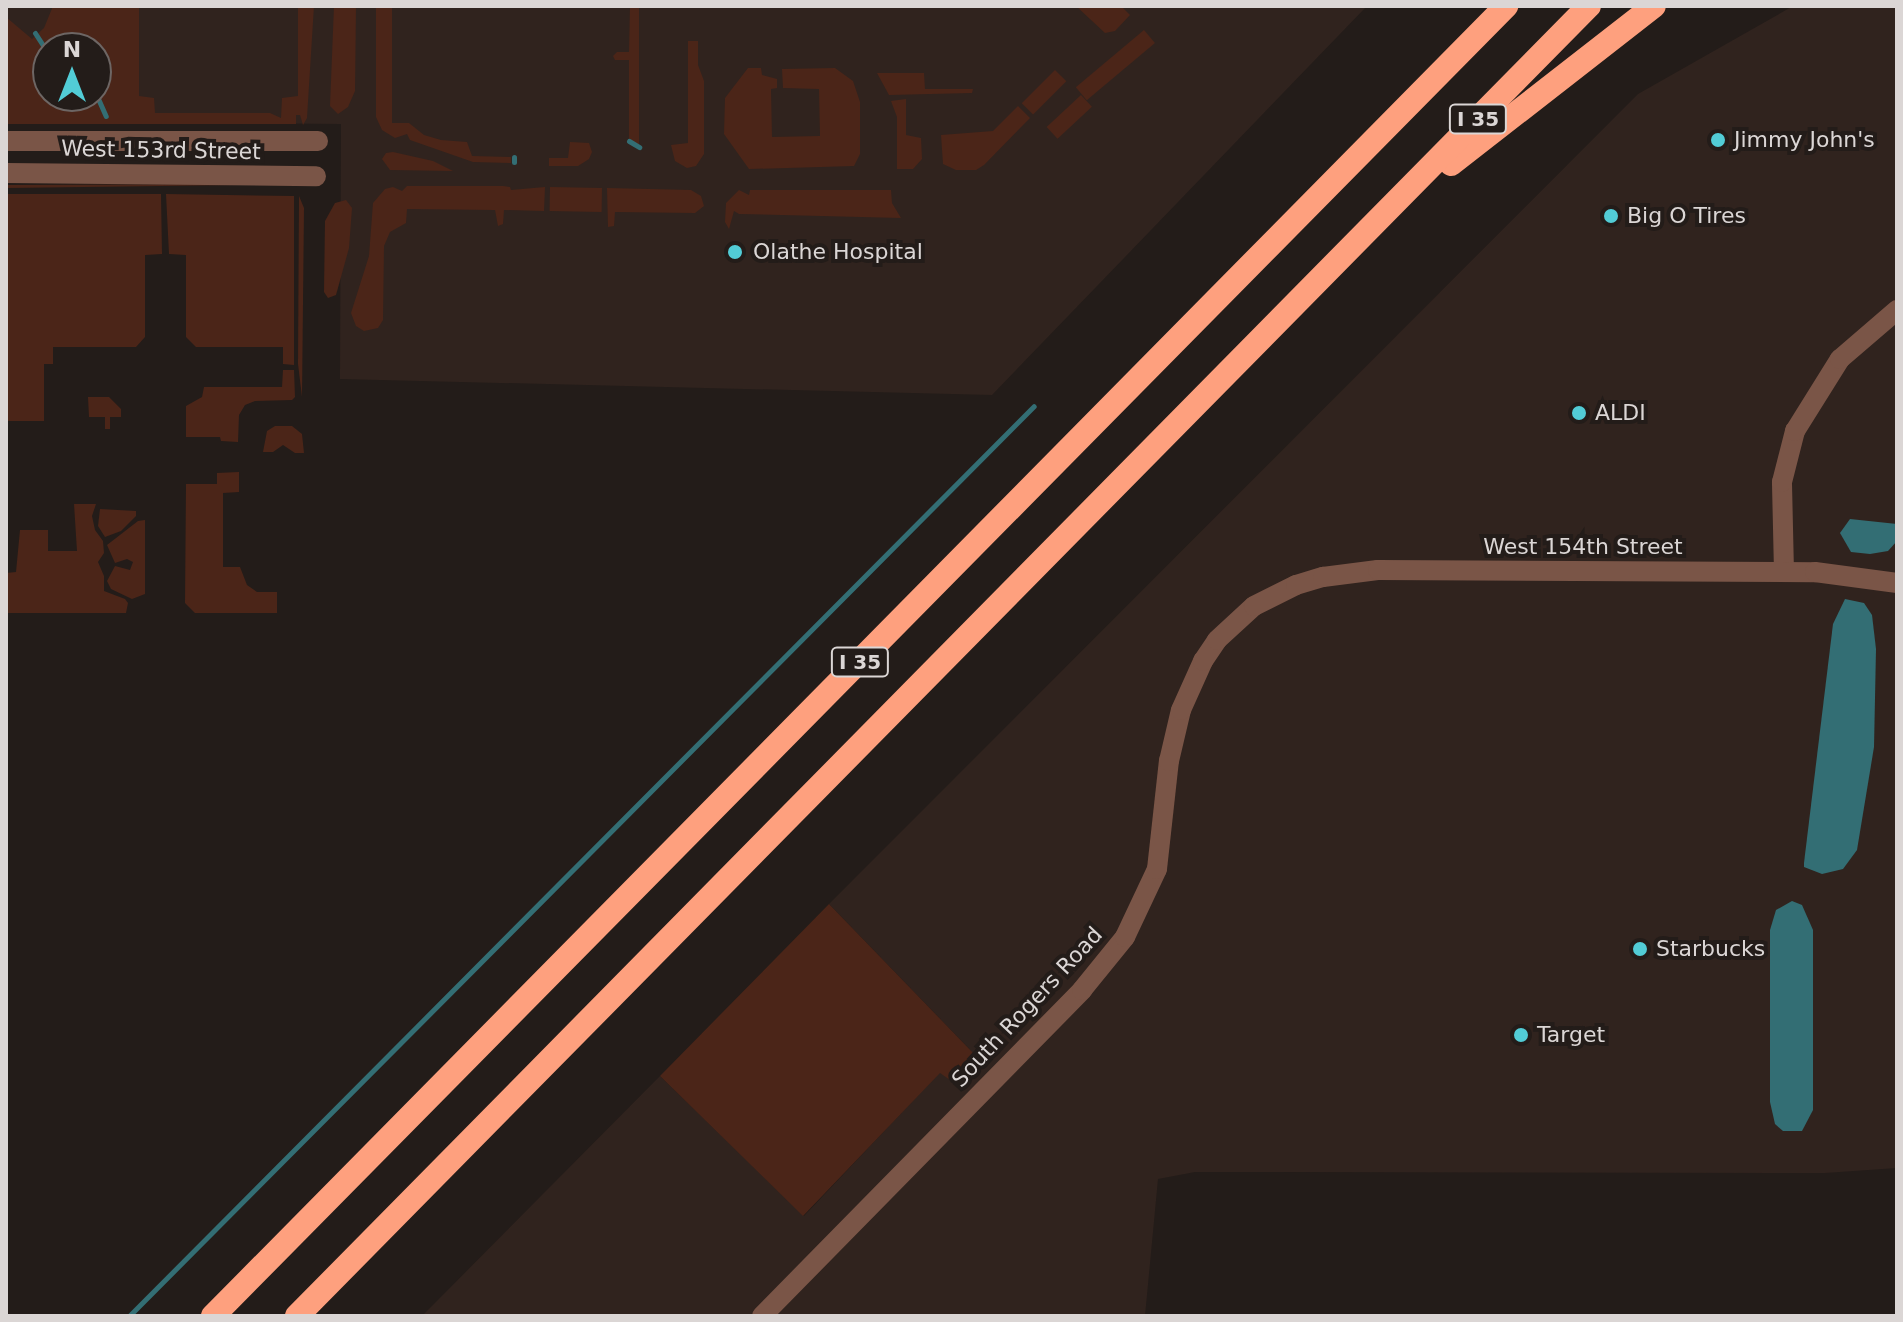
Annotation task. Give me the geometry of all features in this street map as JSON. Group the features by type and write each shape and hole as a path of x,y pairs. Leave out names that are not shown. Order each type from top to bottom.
{"highway":[{"name":"I 35","path":"213,1316 1506,6"},
{"name":"I 35","path":"297,1316 1589,6"},
{"path":"1366,233 1654,6"}],"street":[{"name":"West 153rd Street","path":"6,141 318,141"},
{"name":"West 153rd Street","path":"6,173 316,176"},
{"path":"1784,572 1782,482 1795,431 1840,359 1897,310"},
{"name":"West 154th Street","path":"1271,596 1323,577 1378,570 1815,572 1897,583"},
{"name":"South Rogers Road","path":"762,1316 1082,990 1125,937 1157,869 1169,761 1181,710 1191,685 1217,640 1244,614 1271,596"}],"shaded area":[{"name":"Olathe Hospital","path":"6,6 1367,6 992,395 340,379 341,124 6,121"},
{"path":"53,6 139,6 139,96 154,98 155,113 270,113 281,118 282,98 298,96 298,6 314,6 307,118 303,125 300,115 296,115 296,124 6,124 6,17 32,39 32,112 112,112 112,32 40,32"},
{"path":"334,6 356,6 355,91 348,107 338,114 330,106"},
{"path":"376,6 392,6 392,123 409,123 424,135 441,140 467,142 472,156 511,157 511,163 473,162 410,140 407,134 395,138 382,130 376,117"},
{"path":"630,6 639,6 639,145 629,140 629,60 615,60 613,56 617,52 629,52"},
{"path":"1076,6 1121,6 1130,15 1115,31 1105,33"},
{"path":"1793,6 1897,6 1897,1168 1825,1173 1195,1172 1158,1179 1145,1316 422,1316 660,1076 804,1216 940,1072 978,1058 829,904 1638,94"},
{"path":"1144,30 1155,43 1087,100 1076,87"},
{"path":"688,41 698,41 698,65 704,81 704,154 696,166 687,168 675,161 671,145 688,143"},
{"path":"748,68 761,68 762,75 777,79 777,88 771,89 772,137 820,136 819,89 783,88 782,69 835,68 853,81 860,102 860,154 854,166 749,169 724,134 725,98"},
{"path":"1055,70 1066,81 1033,115 1022,103"},
{"path":"877,73 924,73 925,89 973,89 972,93 889,95"},
{"path":"1081,95 1092,107 1058,139 1047,127"},
{"path":"906,99 906,135 921,138 922,159 913,169 897,169 897,117 891,101"},
{"path":"1018,106 1030,118 984,165 976,170 956,170 943,164 941,135 993,131"},
{"path":"570,142 589,143 592,152 589,159 578,166 549,166 549,158 568,158"},
{"path":"386,153 433,161 453,171 390,170 382,159"},
{"path":"236,184 240,185 7,188 6,185"},
{"path":"407,186 503,186 511,190 545,187 544,211 504,210 503,224 498,226 495,210 407,209 406,223 390,232 384,246 383,320 378,328 364,331 356,326 351,313 369,256 373,203 385,189 393,187 402,191"},
{"path":"550,187 602,188 602,212 550,211"},
{"path":"607,188 691,190 701,196 704,206 695,213 615,212 614,226 608,227"},
{"path":"739,190 749,195 750,190 891,190 892,203 901,218 739,214 734,211 729,229 725,222 726,203"},
{"path":"6,194 161,194 162,254 145,255 145,337 136,347 53,347 53,364 44,364 44,421 6,421"},
{"path":"166,194 294,196 294,365 283,364 283,347 196,347 186,337 186,255 169,254"},
{"path":"299,196 304,208 302,397 298,364"},
{"path":"346,200 352,208 349,248 336,295 328,298 324,292 325,221 335,203"},
{"path":"283,370 294,370 295,397 292,400 255,401 245,405 239,415 238,442 221,441 220,437 186,437 186,406 202,397 204,387 282,387"},
{"path":"88,397 109,397 121,409 121,417 110,417 110,429 105,429 105,417 89,417"},
{"path":"275,426 292,426 302,434 304,453 295,453 283,445 273,452 263,452 267,431"},
{"path":"239,472 239,492 223,493 223,567 240,567 247,585 257,592 277,592 277,613 195,613 185,603 186,484 217,484 217,473"},
{"path":"74,504 96,504 92,516 95,530 103,541 104,553 98,562 104,576 104,591 125,599 128,603 126,613 6,613 6,573 16,572 20,530 48,530 48,551 77,551"},
{"path":"100,509 136,511 136,516 121,531 105,537 98,526"},
{"path":"145,520 145,594 132,599 111,589 107,581 115,566 130,570 133,562 127,559 115,563 107,545 138,521"},
{"path":"829,904 978,1058 950,1080 940,1073 803,1216 660,1076"}],"water":[{"path":"1850,519 1897,524 1897,541 1888,551 1870,554 1851,552 1840,533"},
{"path":"1845,599 1864,603 1872,615 1876,649 1874,747 1857,850 1843,869 1822,874 1804,867 1804,863 1833,624"},
{"path":"1792,901 1802,905 1813,930 1813,1110 1802,1131 1783,1131 1775,1124 1770,1102 1770,930 1776,910"}],"waterway":[{"path":"104,112 106,116"},
{"path":"629,141 639,147"},
{"path":"514,157 514,162"},
{"path":"129,1316 1034,406"}],"place":[{"name":"Jimmy John's","path":"1718,140"},
{"name":"Big O Tires","path":"1611,216"},
{"name":"Olathe Hospital","path":"735,252"},
{"name":"ALDI","path":"1579,413"},
{"name":"Starbucks","path":"1640,949"},
{"name":"Target","path":"1521,1035"}]}
